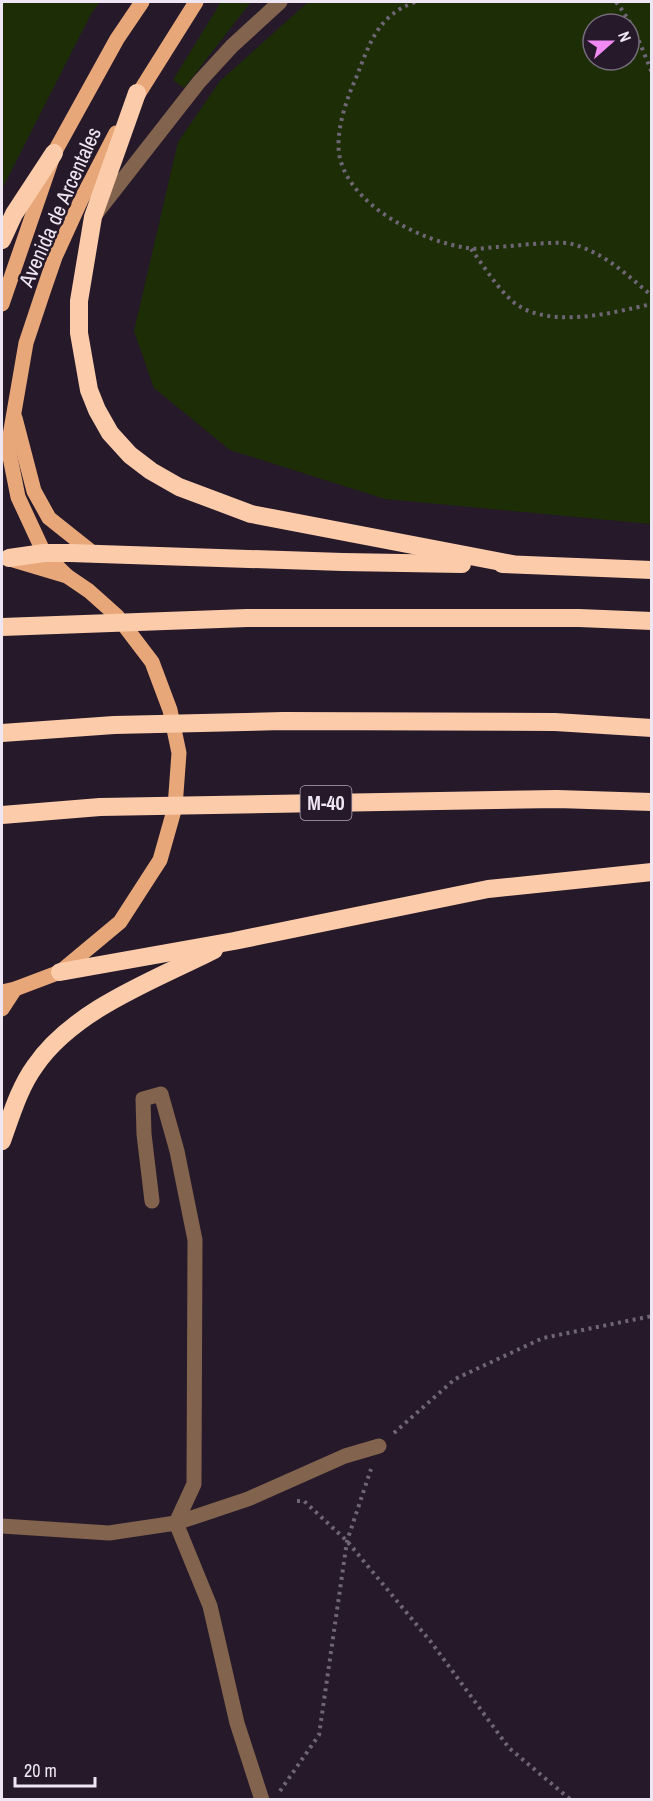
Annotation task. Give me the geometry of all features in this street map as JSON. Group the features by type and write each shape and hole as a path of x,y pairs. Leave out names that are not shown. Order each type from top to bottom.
{"highway":[{"path":"137,93 93,218 79,302 79,333 89,390 110,433 130,455 151,471 179,487 251,514 512,564"},
{"path":"2,240 14,214 54,153"},
{"path":"5,558 44,553 93,553 651,570"},
{"path":"2,627 247,618 579,618 651,621"},
{"path":"2,734 114,725 283,721 555,722 651,728"},
{"name":"M-40","path":"2,815 100,807 556,800 651,802"},
{"path":"60,972 234,941 488,889 651,872"},
{"path":"2,1141 24,1085 36,1065 58,1040 115,999 234,941"}],"main road":[{"name":"Avenida de Arcentales","path":"2,304 54,153 117,39 142,2"},
{"name":"Avenida de Arcentales","path":"8,991 60,972 120,922 160,860 175,807 179,753 170,710 152,662 117,616 67,576 44,553 18,497 8,447 26,343 56,257 82,198 137,93 196,2"},
{"path":"14,411 34,491 49,518 93,553"},
{"path":"5,558 67,576"},
{"path":"2,1009 8,991"}],"street":[{"path":"93,218 198,82 232,46 280,2"},
{"path":"152,1201 144,1134 143,1100 161,1094 177,1151 195,1240 194,1484 176,1523 210,1606 237,1723 262,1800"},
{"path":"2,1526 109,1533 176,1523 248,1499 345,1456 379,1446"}],"path":[{"path":"416,2 383,21 344,103 340,132 340,160 350,184 403,226 440,243 470,249 552,242 582,246 615,264 651,296"},
{"path":"616,2 639,42 651,74"},
{"path":"470,249 509,298 521,307 534,312 565,318 615,312 651,304"},
{"path":"275,1800 318,1735 347,1541 379,1446 455,1379 543,1338 651,1316"},
{"path":"292,1501 304,1501 347,1541 431,1642 509,1748 572,1800"}],"green space":[{"path":"2,2 100,2 91,14 2,189"},
{"path":"221,2 251,2 184,88 173,80"},
{"path":"308,2 651,2 651,524 385,499 230,450 154,388 134,331 178,142 220,81"}]}
